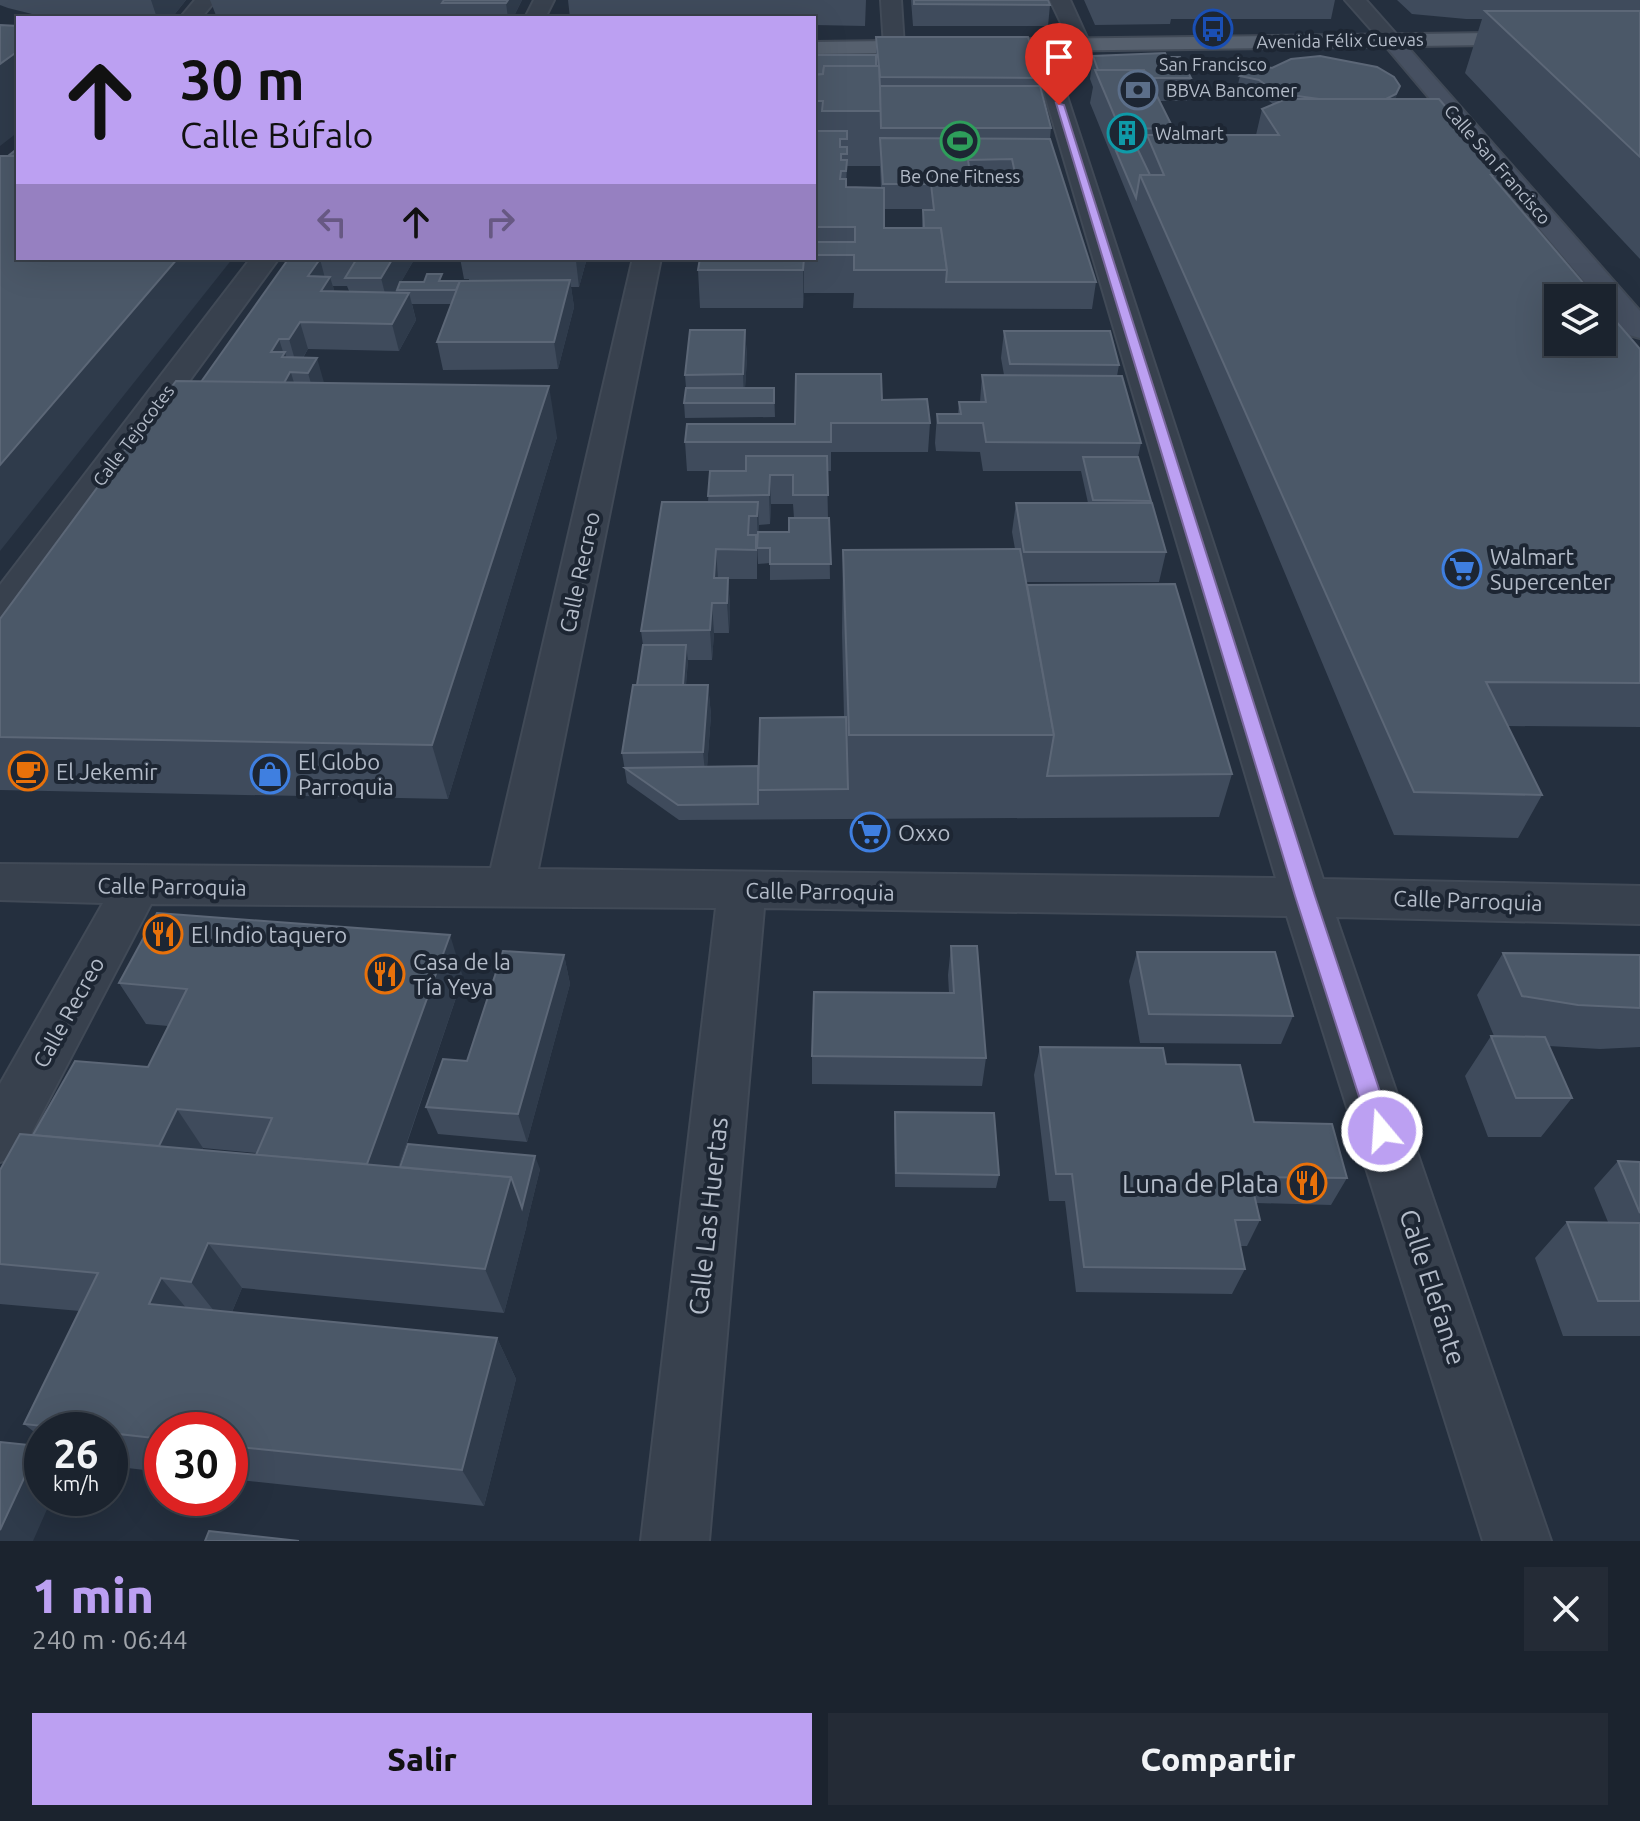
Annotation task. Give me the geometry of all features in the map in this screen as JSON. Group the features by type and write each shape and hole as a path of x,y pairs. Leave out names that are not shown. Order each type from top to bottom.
{"main road":[{"name":"Avenida Félix Cuevas","path":"894,47 1640,37"},
{"path":"816,48 894,47"}],"street":[{"path":"192,16 206,0"},
{"path":"891,0 894,47"},
{"path":"1060,0 1080,44"},
{"name":"Calle San Francisco","path":"1355,0 1640,329"},
{"name":"Calle Elefante","path":"1040,44 1305,896 1517,1541"},
{"name":"Calle Tejocotes","path":"0,612 264,260"},
{"name":"Calle Recreo","path":"510,887 647,260"},
{"name":"Calle Parroquia","path":"0,882 136,887 510,887 1305,896 1640,905"},
{"name":"Calle Recreo","path":"0,1137 136,887"},
{"name":"Calle Las Huertas","path":"675,1541 742,890"}],"building":[{"path":"444,0 508,0 506,3 442,3"},
{"path":"914,0 1048,0 1050,5 914,4"},
{"path":"1485,11 1640,11 1640,157"},
{"path":"0,25 16,26 16,52 0,64"},
{"path":"876,37 1028,37 1040,78 880,77"},
{"path":"1165,53 1167,57 1180,57 1191,78 1148,78 1144,70 1098,70 1093,56"},
{"path":"816,55 876,55 876,66 824,66 823,74 816,75"},
{"path":"1320,56 1377,67 1394,77 1400,86 1396,94 1386,99 1319,99 1276,93 1259,80 1240,76 1257,65 1272,68 1291,59"},
{"path":"824,66 879,66 881,111 822,111 823,101 816,101 816,75 823,74"},
{"path":"1095,70 1144,70 1173,128 1120,129"},
{"path":"880,86 1040,86 1051,128 881,128"},
{"name":"Walmart Supercenter","path":"1286,99 1439,99 1505,175 1491,175 1584,284 1544,284 1544,356 1616,356 1616,321 1640,349 1640,683 1486,682 1542,795 1414,792 1140,175 1164,175 1147,135 1279,135 1262,109"},
{"path":"816,131 847,131 847,139 840,139 840,147 847,147 847,154 841,154 841,160 847,160 846,171 841,171 840,179 846,179 846,187 884,188 884,228 941,228 947,270 854,270 854,255 816,255 816,242 855,242 855,227 816,227"},
{"path":"880,138 1050,139 1096,282 946,282 941,228 924,228 923,210 934,210 931,184 883,184","holes":["1012,159 1015,173 970,173 968,160"]},
{"path":"1138,150 1150,175 1140,175 1136,198 1116,151"},
{"path":"0,156 16,156 16,260 176,260 0,465"},
{"path":"288,260 319,260 308,276 330,277 321,291 409,293 392,324 300,322 289,339 279,339 271,352 285,352 282,357 317,358 308,373 290,372 284,383 201,382"},
{"path":"356,260 392,260 381,278 345,278"},
{"path":"465,260 576,260 576,261"},
{"path":"700,260 804,260 803,270 698,270"},
{"path":"427,274 442,274 439,281 460,281 456,290 397,290 400,282 424,282"},
{"path":"570,280 554,342 437,342 460,281"},
{"path":"690,330 745,330 743,374 685,375"},
{"path":"1004,331 1110,331 1119,365 1010,364"},
{"path":"796,374 881,374 882,400 927,399 930,423 831,423 831,442 685,442 687,424 795,424"},
{"path":"982,375 1122,376 1141,443 986,442 983,423 938,423 937,414 961,414 959,402 986,402"},
{"path":"176,381 549,386 432,745 0,737 0,619"},
{"path":"686,388 774,388 774,403 684,403"},
{"path":"746,456 827,456 828,495 793,495 793,475 770,475 769,495 708,496 710,471 746,471"},
{"path":"1083,457 1138,457 1151,501 1093,500"},
{"path":"662,502 758,502 757,516 749,516 748,535 756,535 756,550 716,549 714,578 728,578 727,603 712,603 710,630 641,631"},
{"path":"1016,503 1152,503 1166,552 1024,552"},
{"path":"789,518 829,518 831,564 770,564 770,548 757,548 758,532 789,532"},
{"path":"1020,549 1054,735 849,735 843,550"},
{"path":"1175,584 1232,774 1047,776 1054,735 1027,585"},
{"path":"643,645 686,645 683,685 637,685"},
{"path":"633,685 708,685 703,752 622,753"},
{"path":"846,717 848,789 758,790 760,718"},
{"path":"758,766 758,804 678,805 625,768"},
{"path":"157,913 450,935 367,1164 256,1155 272,1118 177,1109 159,1146 33,1135 75,1061 148,1067 187,989 119,983"},
{"path":"951,946 977,946 986,1058 812,1056 814,992 954,993"},
{"path":"503,951 564,955 518,1114 426,1107 443,1059 467,1061"},
{"path":"1137,952 1275,952 1293,1016 1149,1014"},
{"path":"1503,953 1640,955 1640,1008 1578,1005 1522,996"},
{"path":"1491,1036 1545,1037 1572,1098 1516,1098"},
{"path":"1040,1047 1163,1048 1166,1064 1240,1065 1254,1122 1332,1124 1347,1178 1250,1177 1260,1220 1235,1220 1245,1269 1084,1267 1072,1174 1056,1174"},
{"path":"895,1112 994,1113 999,1175 896,1173"},
{"path":"20,1134 511,1177 485,1269 208,1243 191,1282 161,1278 149,1304 497,1338 462,1470 248,1448 248,1412 144,1412 144,1437 128,1435 128,1412 30,1412 98,1273 0,1264 0,1170"},
{"path":"408,1144 535,1156 522,1208 511,1177 400,1167"},
{"path":"1618,1161 1640,1162 1640,1213"},
{"path":"1567,1222 1640,1223 1640,1301 1598,1301"},
{"path":"0,1442 24,1444 24,1478 0,1530"},
{"path":"209,1531 299,1541 205,1541"}],"place":[{"name":"San Francisco","path":"1213,29"},
{"name":"BBVA Bancomer","path":"1138,90"},
{"name":"Walmart","path":"1127,133"},
{"name":"Be One Fitness","path":"960,141"},
{"name":"Walmart Supercenter","path":"1462,569"},
{"name":"El Jekemir","path":"28,771"},
{"name":"El Globo Parroquia","path":"270,774"},
{"name":"Oxxo","path":"870,832"},
{"name":"El Indio taquero","path":"163,934"},
{"name":"Casa de la Tía Yeya","path":"385,974"},
{"name":"Luna de Plata","path":"1307,1183"}],"route":[{"path":"1059,105 1305,896 1382,1131"}]}
